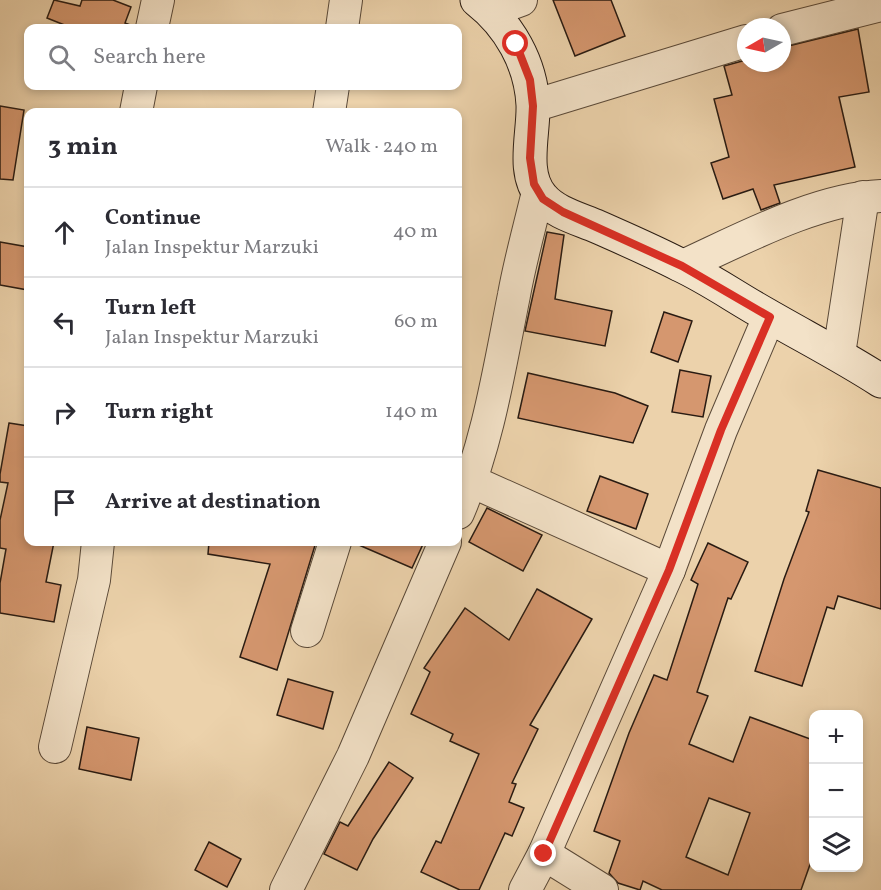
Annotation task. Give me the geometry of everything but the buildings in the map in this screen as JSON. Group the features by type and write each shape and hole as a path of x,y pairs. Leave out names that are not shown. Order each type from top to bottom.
{"street":[{"path":"153,24 158,0"},
{"path":"343,24 346,0"},
{"path":"484,5 521,0"},
{"path":"462,503 471,481 494,403 514,292 538,192 530,158 533,106 525,62 516,44 484,5"},
{"path":"791,28 881,5"},
{"path":"533,106 737,44"},
{"path":"137,108 140,90"},
{"path":"330,108 332,90"},
{"path":"538,192 549,204 563,212 682,266 839,354 881,381"},
{"path":"682,266 813,211 872,196 839,354"},
{"path":"525,890 544,854 669,570 725,419 770,317"},
{"path":"471,481 669,570"},
{"path":"55,747 94,580 98,546"},
{"path":"307,632 334,546"},
{"path":"286,890 353,756 443,546"},
{"path":"544,854 602,890"}],"route":[{"path":"516,44 525,62 530,80 533,106 530,158 534,184 543,199 563,212 682,266 770,317 745,369 669,570 544,854"}]}
